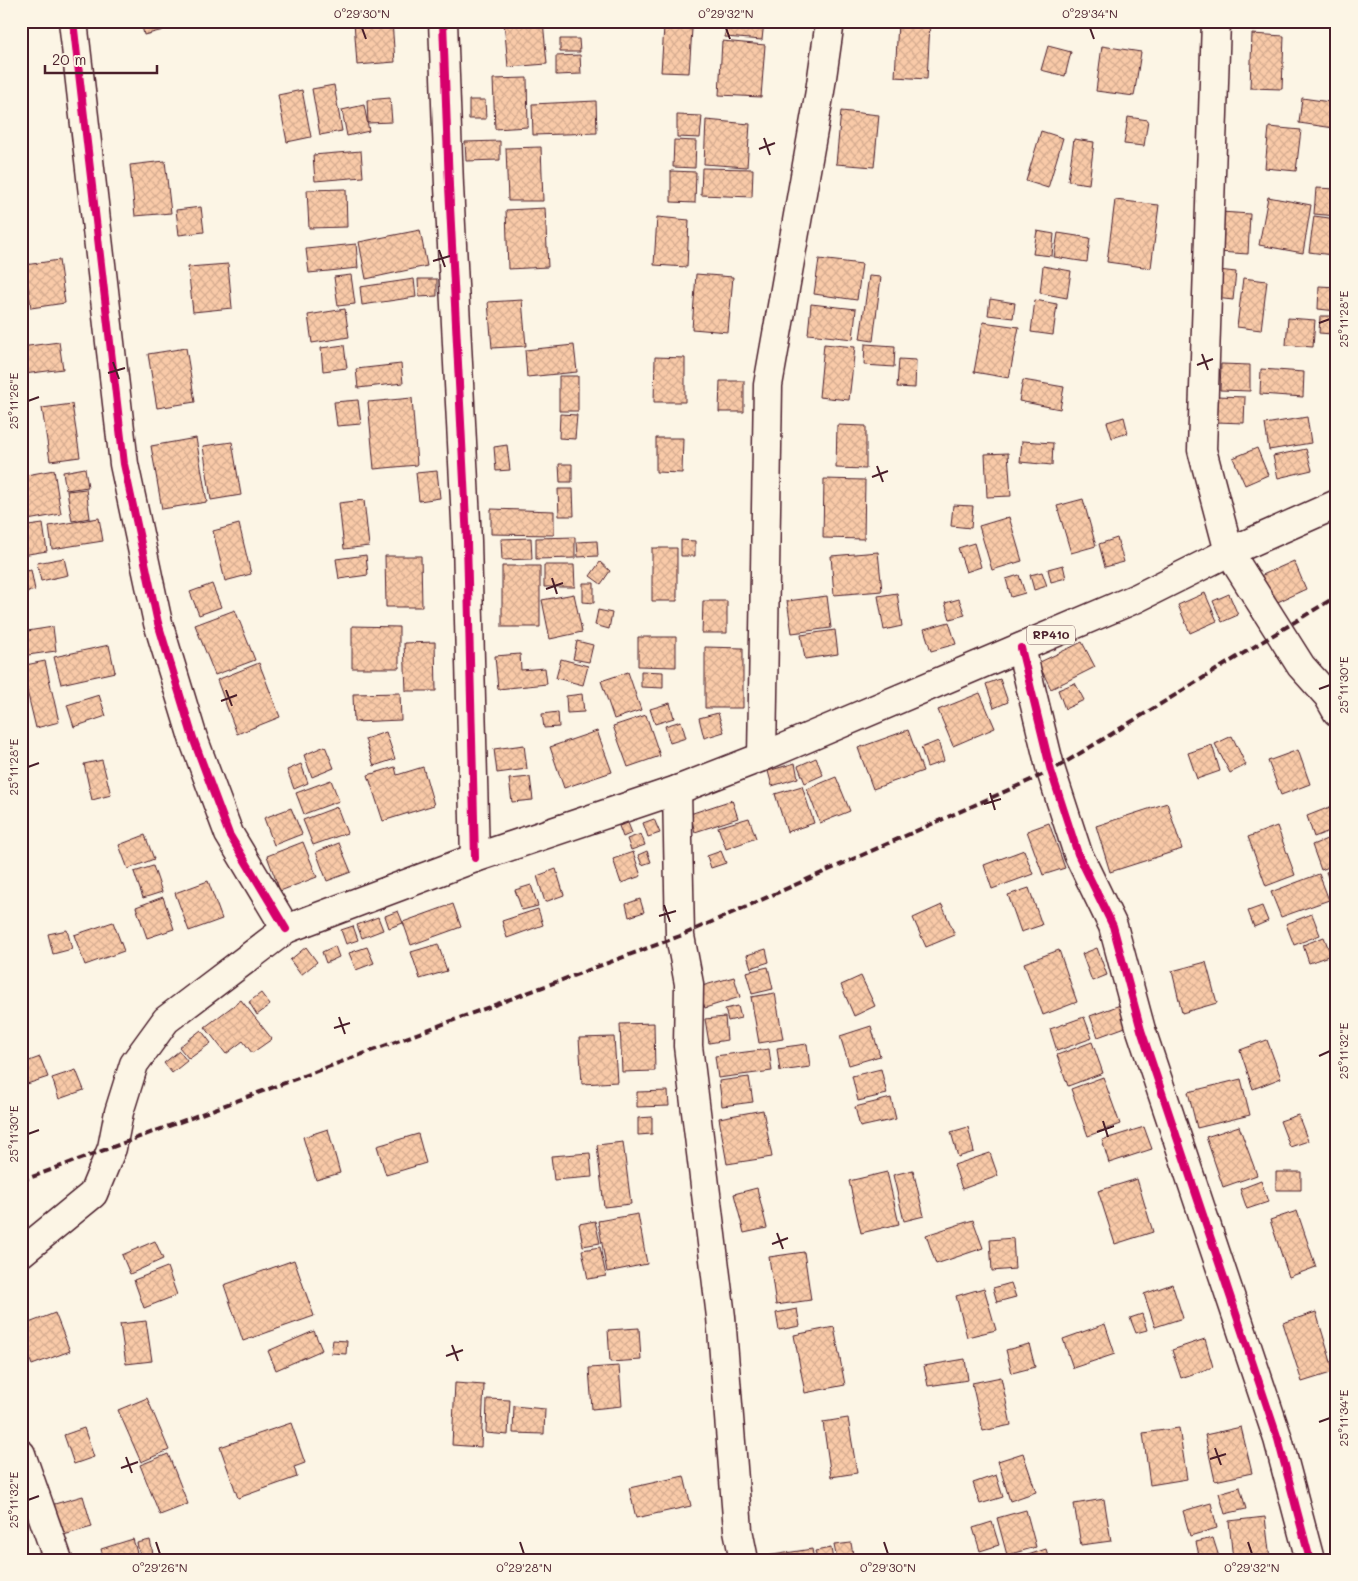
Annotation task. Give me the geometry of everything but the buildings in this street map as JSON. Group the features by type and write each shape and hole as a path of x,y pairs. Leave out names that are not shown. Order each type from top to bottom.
{"street":[{"path":"73,21 124,464 158,623 193,738 229,834 286,929"},
{"path":"443,21 466,541 475,858"},
{"path":"762,757 768,385 820,92 830,21"},
{"path":"1216,21 1202,450 1229,552 1302,666 1328,696 1337,712"},
{"name":"RP410","path":"21,1253 93,1194 112,1148 119,1112 134,1064 166,1020 286,929 475,858 677,790 762,757 1137,598 1229,552 1337,504"},
{"path":"1021,648 1051,771 1078,854 1113,926 1141,1030 1278,1439 1310,1560"},
{"path":"677,790 680,936 689,984 688,1046 721,1317 738,1530 744,1560"},
{"path":"21,1454 58,1560"}],"railway":[{"path":"21,1181 680,936 1051,771 1337,596"}],"cycle path":[{"path":"73,21 124,464 158,623 193,738 229,834 286,929"},
{"path":"443,21 449,186 467,541 475,858"},
{"path":"1021,648 1051,771 1078,854 1113,926 1141,1030 1278,1439 1310,1560"}]}
